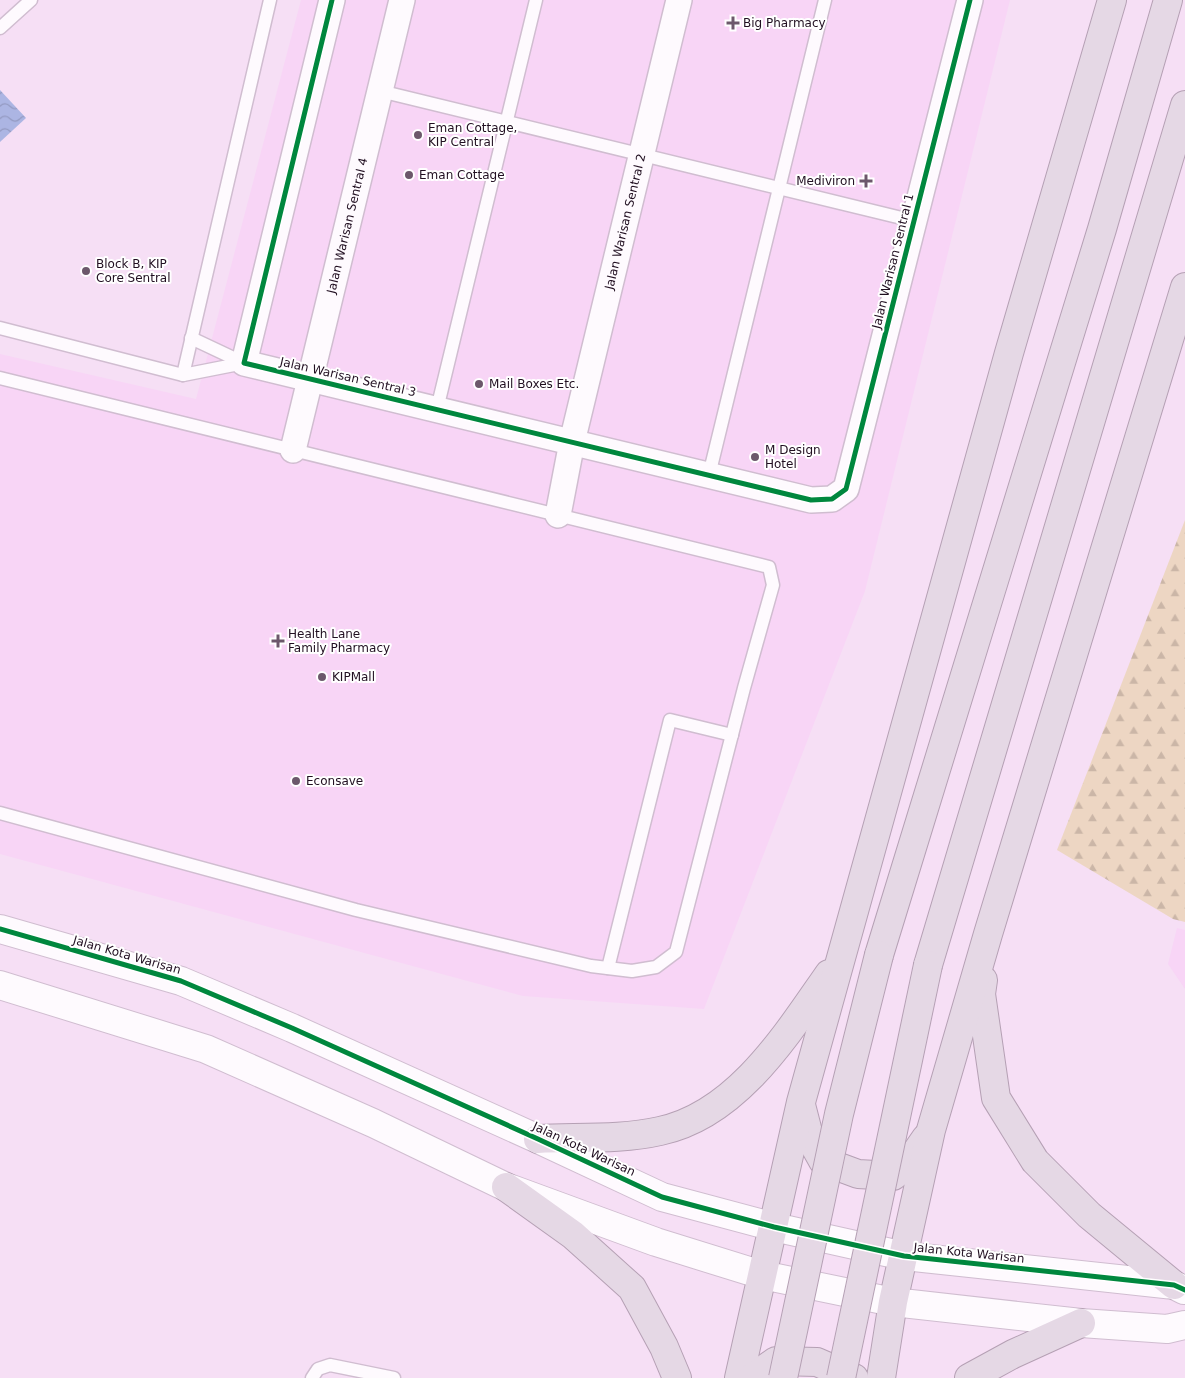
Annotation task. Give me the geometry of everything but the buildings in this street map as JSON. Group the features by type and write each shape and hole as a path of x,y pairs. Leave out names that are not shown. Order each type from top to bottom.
{"highway":[{"path":"739,1378 801,1102 1006,363 1112,0"},
{"path":"783,1378 839,1114 879,955 1099,239 1168,0"},
{"path":"841,1378 928,965 1185,105"},
{"path":"881,1378 893,1302 931,1130 988,934 1185,288"},
{"path":"988,934 981,994 996,1098 1035,1161 1089,1215 1179,1288"},
{"path":"538,1138 633,1135 660,1131 685,1123 726,1099 761,1065 787,1035 841,958"},
{"path":"801,1102 809,1136 823,1161 858,1174 893,1176 908,1164 931,1130"},
{"path":"506,1187 573,1235 632,1288 664,1347 677,1378"},
{"path":"969,1378 1014,1354 1081,1323"},
{"path":"752,1378 776,1361 817,1362 854,1378"}],"street":[{"path":"244,363 332,0"},
{"name":"Jalan Warisan Sentral 4","path":"293,450 402,0"},
{"name":"Jalan Warisan Sentral 2","path":"558,515 572,442 680,0"},
{"name":"Jalan Warisan Sentral 1","path":"811,500 832,499 846,488 970,0"},
{"name":"Jalan Warisan Sentral 3","path":"244,363 811,500"},
{"name":"Jalan Kota Warisan","path":"0,929 181,981 292,1028 538,1138 662,1197 774,1227 904,1256 1179,1288"},
{"path":"0,985 206,1049 364,1120 506,1187 656,1242 762,1275 893,1302 1081,1323 1167,1329 1185,1325"}],"lane":[{"path":"0,28 31,0"},
{"path":"183,375 270,0"},
{"path":"437,409 536,0"},
{"path":"709,475 825,0"},
{"path":"380,91 914,221"},
{"path":"0,328 183,375 244,363"},
{"path":"191,338 244,363"},
{"path":"0,378 769,567 773,584 676,952 656,967 632,971 591,966 356,910 0,813"},
{"path":"608,968 670,720 732,736"},
{"path":"312,1378 318,1369 330,1365 394,1378"}],"shaded area":[{"path":"301,0 1010,0 865,591 704,1009 523,996 0,854 0,354 196,399"},
{"path":"1177,928 1185,930 1185,989 1168,964"}],"green space":[{"path":"1185,520 1185,922 1173,919 1057,850"}],"water":[{"path":"0,90 26,118 0,142"}],"cycle path":[{"path":"332,0 244,363 811,500 832,499 846,489 970,0"},
{"path":"0,929 181,981 292,1028 662,1197 774,1227 904,1256 1174,1285 1185,1290"}],"place":[{"name":"Big Pharmacy","path":"733,23"},
{"name":"Eman Cottage, KIP Central","path":"418,135"},
{"name":"Eman Cottage","path":"409,175"},
{"name":"Mediviron","path":"866,181"},
{"name":"Block B, KIP Core Sentral","path":"86,271"},
{"name":"Mail Boxes Etc.","path":"479,384"},
{"name":"M Design Hotel","path":"755,457"},
{"name":"Health Lane Family Pharmacy","path":"278,641"},
{"name":"KIPMall","path":"322,677"},
{"name":"Econsave","path":"296,781"}]}
